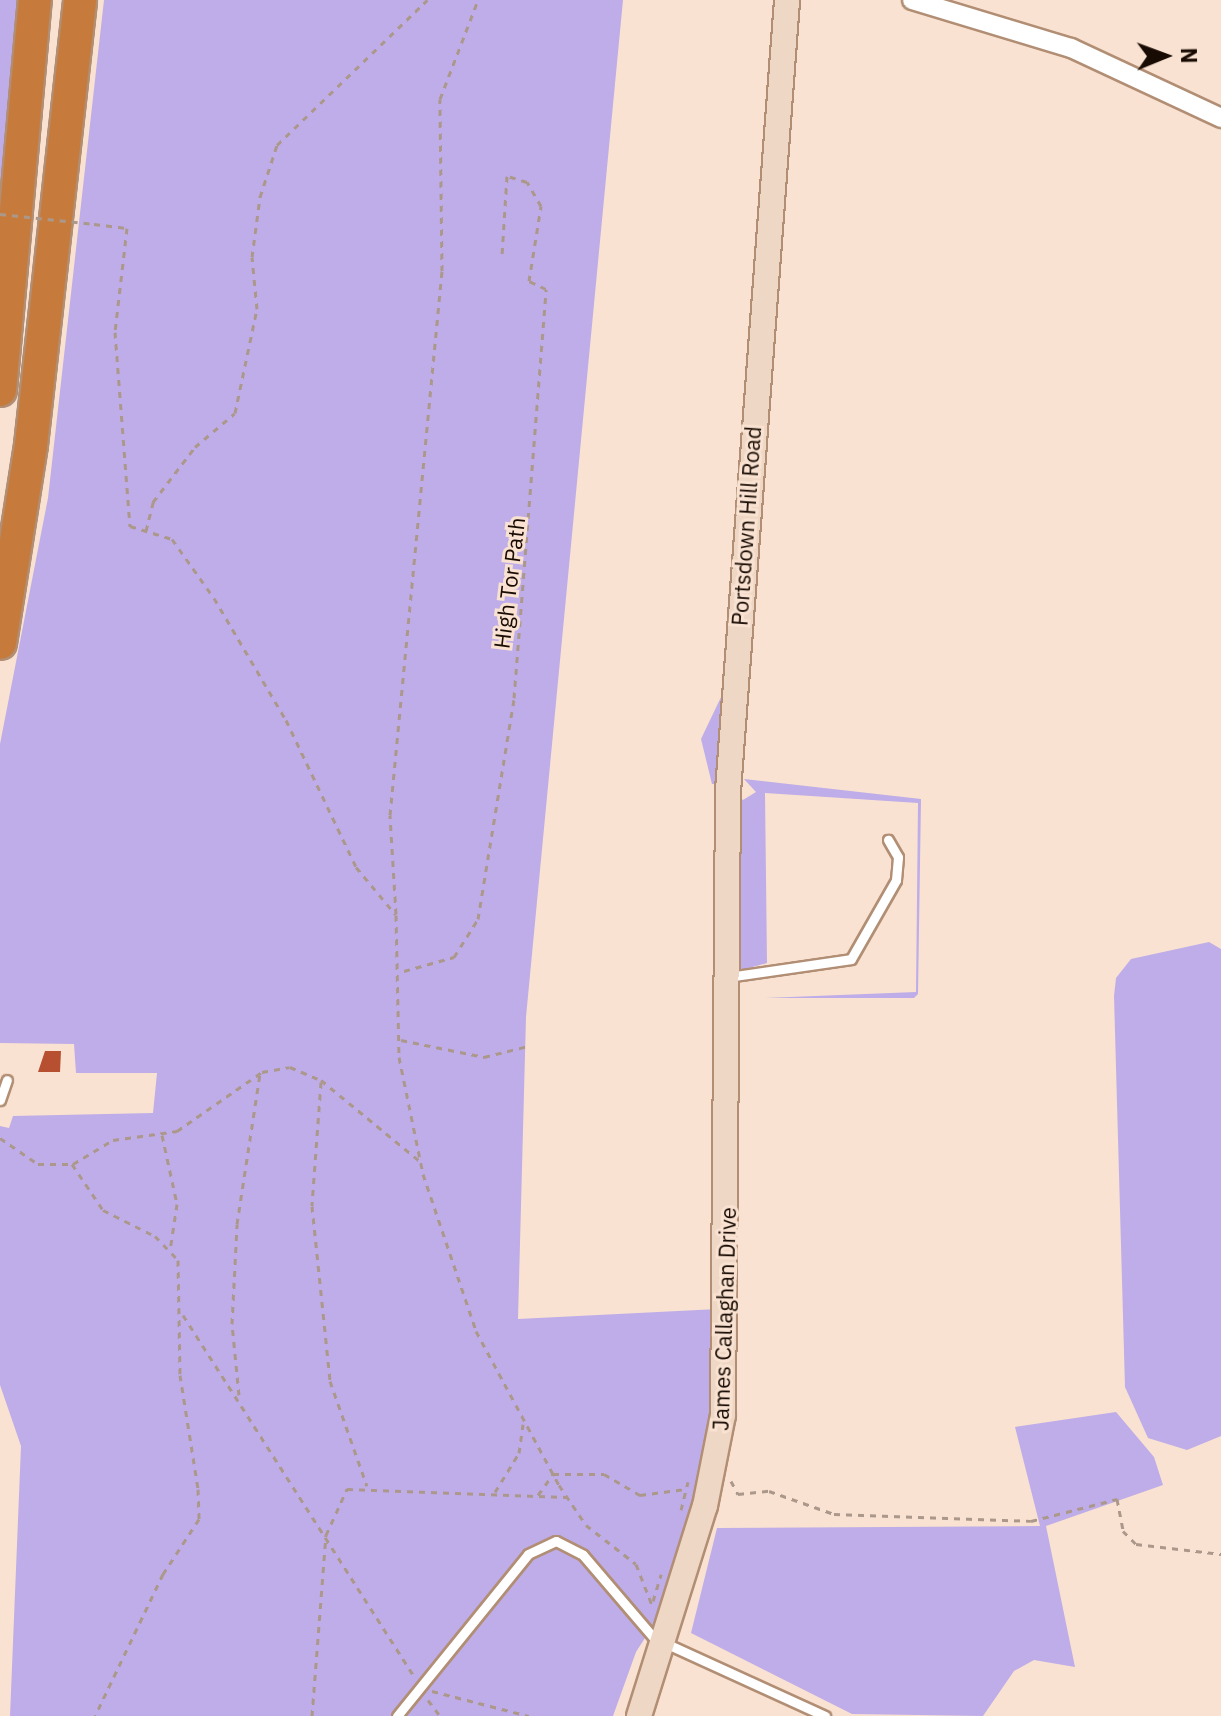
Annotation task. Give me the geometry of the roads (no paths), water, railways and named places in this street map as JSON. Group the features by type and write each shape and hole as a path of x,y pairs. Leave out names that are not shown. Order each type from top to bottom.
{"highway":[{"path":"0,390 35,0"},
{"path":"0,643 31,445 80,0"}],"street":[{"name":"Portsdown Hill Road","path":"728,1053 734,682 787,0"},
{"path":"912,0 1071,48 1221,118"},
{"name":"James Callaghan Drive","path":"639,1716 717,1457 728,1309 728,1053"}],"lane":[{"path":"728,977 851,959 896,880 898,857 888,840"},
{"path":"0,1100 7,1080"},
{"path":"397,1716 528,1554 556,1541 583,1555 662,1644 825,1716"}]}
